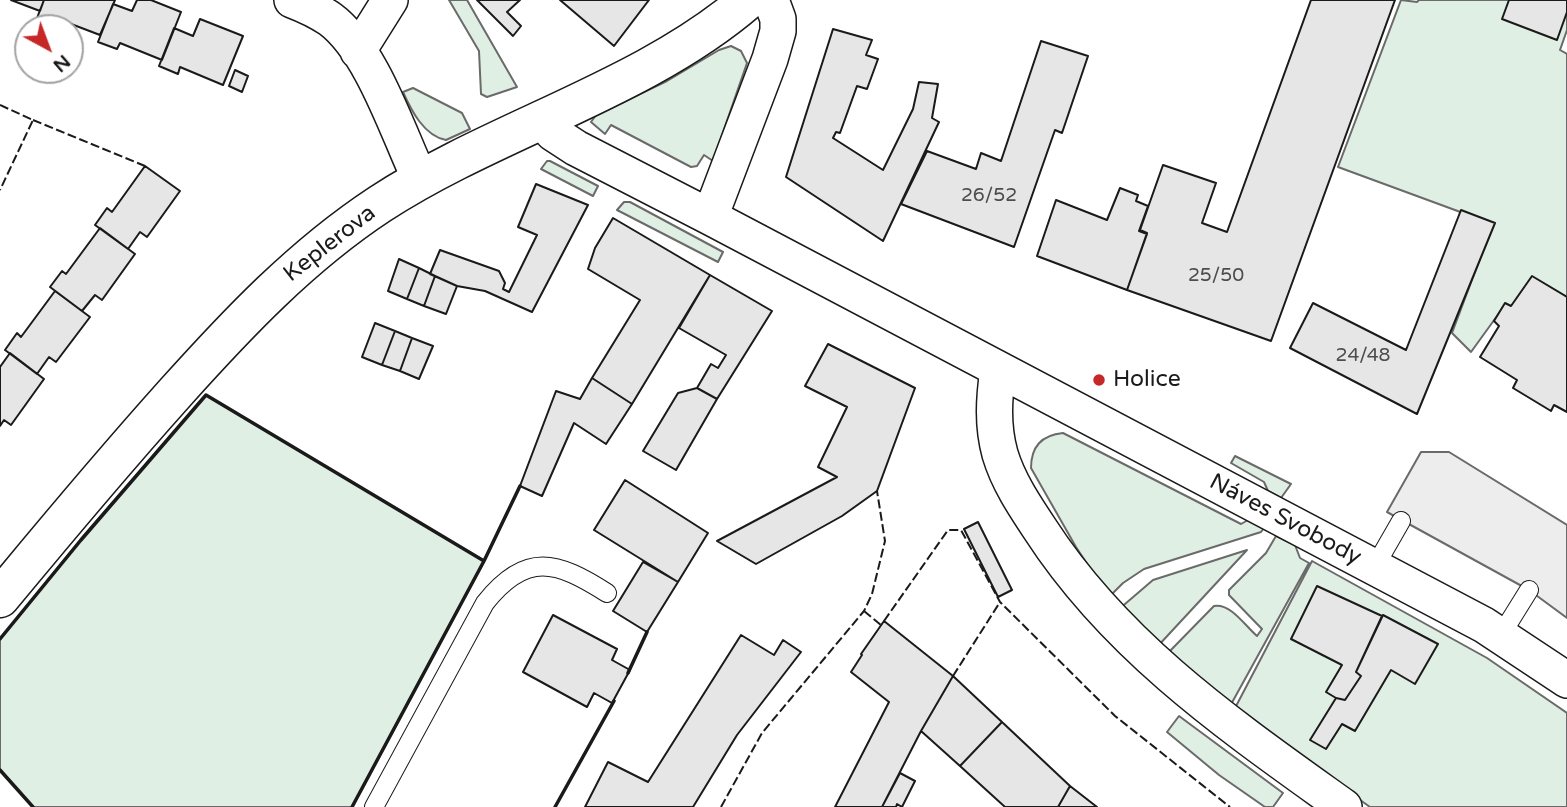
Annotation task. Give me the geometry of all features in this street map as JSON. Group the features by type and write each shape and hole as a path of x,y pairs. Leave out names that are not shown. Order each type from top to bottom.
{"main road":[{"name":"Keplerova","path":"0,598 131,442 239,322 272,289 344,228 420,179 672,53 713,27 748,0"}],"street":[{"path":"292,0 332,20 358,51 381,91 420,179"},
{"path":"358,51 390,0"},
{"path":"710,217 770,59 778,31 778,19 771,0"},
{"name":"Náves Svobody","path":"541,119 553,134 576,148 1502,635 1567,680"},
{"path":"998,369 994,398 995,429 1000,455 1016,492 1059,559 1081,587 1152,661 1226,723 1344,807"}],"lane":[{"path":"1374,568 1401,521"},
{"path":"374,807 485,603 500,583 523,571 547,565 567,570 607,593"},
{"path":"1502,635 1529,590"}],"green space":[{"path":"449,0 467,0 517,87 487,97 481,94 479,51"},
{"path":"1401,0 1567,0 1567,30 1560,50 1567,54 1567,300 1511,309 1505,305 1471,352 1452,333 1493,224 1338,167"},
{"path":"731,46 741,51 747,63 713,161 704,155 697,166 691,167 611,125 605,134 591,122 596,115"},
{"path":"413,88 462,113 470,129 446,140 431,133 414,114 403,92"},
{"path":"547,161 598,186 593,196 541,169"},
{"path":"624,202 630,202 723,252 718,262 617,210"},
{"path":"206,395 484,561 352,807 33,807 0,770 0,639 81,539"},
{"path":"1063,433 1241,524 1248,520 1264,528 1261,532 1144,569 1123,583 1109,597 1076,547 1031,468 1033,454 1039,443 1049,436"},
{"path":"1235,456 1291,484 1281,498 1268,491 1264,482 1231,463"},
{"path":"1276,536 1295,545 1300,558 1309,563 1229,708 1166,655 1214,606 1232,612 1257,636 1262,629 1229,595 1229,590 1266,553"},
{"path":"1247,550 1157,647 1118,610 1153,580"},
{"path":"1312,561 1487,658 1567,713 1567,807 1370,807 1234,710"},
{"path":"1179,716 1283,793 1273,807 1265,807 1219,775 1167,732"}],"shaded area":[{"path":"1421,452 1449,452 1567,525 1567,618 1529,590 1387,512"}],"building":[{"path":"11,0 44,0 40,11"},
{"path":"44,0 115,0 100,35 84,29 84,14 39,14"},
{"path":"137,0 151,0 181,12 162,60 120,43 117,49 98,42 113,4 132,11"},
{"path":"477,0 520,0 507,12 521,26 513,36"},
{"path":"560,0 649,0 614,46"},
{"path":"1311,0 1395,0 1271,341 1127,290 1147,233 1140,230 1163,165 1216,183 1202,223 1227,232"},
{"path":"1509,0 1567,0 1567,12 1557,40 1502,19"},
{"path":"200,19 243,36 223,85 180,67 178,74 159,66 174,28 193,36"},
{"path":"833,29 872,40 866,55 878,59 867,89 857,86 840,133 836,132 833,138 883,170 913,109 919,82 938,84 932,118 939,122 883,241 786,177"},
{"path":"1041,41 1088,56 1062,133 1055,130 1014,247 901,204 927,151 976,169 981,153 1001,161"},
{"path":"235,70 248,76 242,92 229,86"},
{"path":"145,166 180,191 147,237 140,232 128,249 95,225 107,208 112,212"},
{"path":"536,184 588,205 532,312 485,291 457,286 430,274 440,250 499,271 505,283 503,289 509,292 537,235 518,227"},
{"path":"1120,188 1138,195 1136,201 1148,206 1139,231 1147,234 1127,290 1037,256 1056,200 1107,220"},
{"path":"1461,210 1495,223 1417,414 1290,348 1313,303 1406,350"},
{"path":"613,218 710,275 632,404 592,378 640,300 588,269 595,248"},
{"path":"100,228 135,254 102,300 95,295 82,311 50,287 62,271 66,274"},
{"path":"399,259 419,268 407,299 388,291"},
{"path":"419,268 435,276 424,306 407,299"},
{"path":"710,275 772,311 717,399 697,388 711,364 718,368 726,355 679,328"},
{"path":"435,276 457,286 446,314 424,306"},
{"path":"1532,276 1567,297 1567,412 1554,405 1551,411 1513,388 1517,380 1480,357 1499,326 1494,321 1505,303 1511,306"},
{"path":"55,291 90,317 56,362 49,357 37,374 5,350 17,333 21,337"},
{"path":"375,323 395,331 382,365 362,357"},
{"path":"395,331 412,338 400,371 382,365"},
{"path":"412,338 433,346 419,379 400,371"},
{"path":"828,344 915,388 877,491 842,516 756,564 717,541 837,477 818,467 847,407 805,386"},
{"path":"10,353 44,379 11,425 4,420 0,426 0,367"},
{"path":"592,378 632,404 606,444 574,423 542,496 520,486 556,391 580,399"},
{"path":"697,388 717,399 676,470 643,451 678,393"},
{"path":"625,480 708,533 678,582 594,530"},
{"path":"978,522 1012,590 998,597 964,529"},
{"path":"643,562 678,582 647,632 613,611"},
{"path":"1317,586 1382,616 1356,672 1361,676 1345,700 1326,692 1342,665 1291,639"},
{"path":"553,615 617,649 612,660 630,670 612,703 594,693 587,707 523,672"},
{"path":"1383,615 1438,644 1415,684 1391,670 1355,731 1342,724 1326,749 1310,740 1336,698 1345,700 1361,676 1356,672"},
{"path":"884,621 953,676 882,807 835,807 889,702 851,672"},
{"path":"741,635 774,655 783,640 801,652 737,735 693,807 585,807 608,762 648,782"},
{"path":"953,676 1002,722 960,766 921,731"},
{"path":"1002,722 1070,786 1058,807 1005,807 960,766"},
{"path":"900,773 915,781 902,807 897,804 896,807 882,807"},
{"path":"1070,786 1097,807 1058,807"}],"fence":[{"path":"0,105 33,120 0,190"},
{"path":"33,120 145,166"},
{"path":"721,807 762,733 864,611 872,594 885,541 877,491"},
{"path":"884,621 948,530 961,530 1000,602 1115,716 1230,807"},
{"path":"953,676 1000,602"},
{"path":"864,611 881,625"}],"wall":[{"path":"0,639 206,395 484,561 352,807"},
{"path":"484,561 520,486"},
{"path":"628,673 647,632"},
{"path":"555,807 614,701"},
{"path":"0,770 33,807"}],"place":[{"name":"Holice","path":"1099,380"}]}
